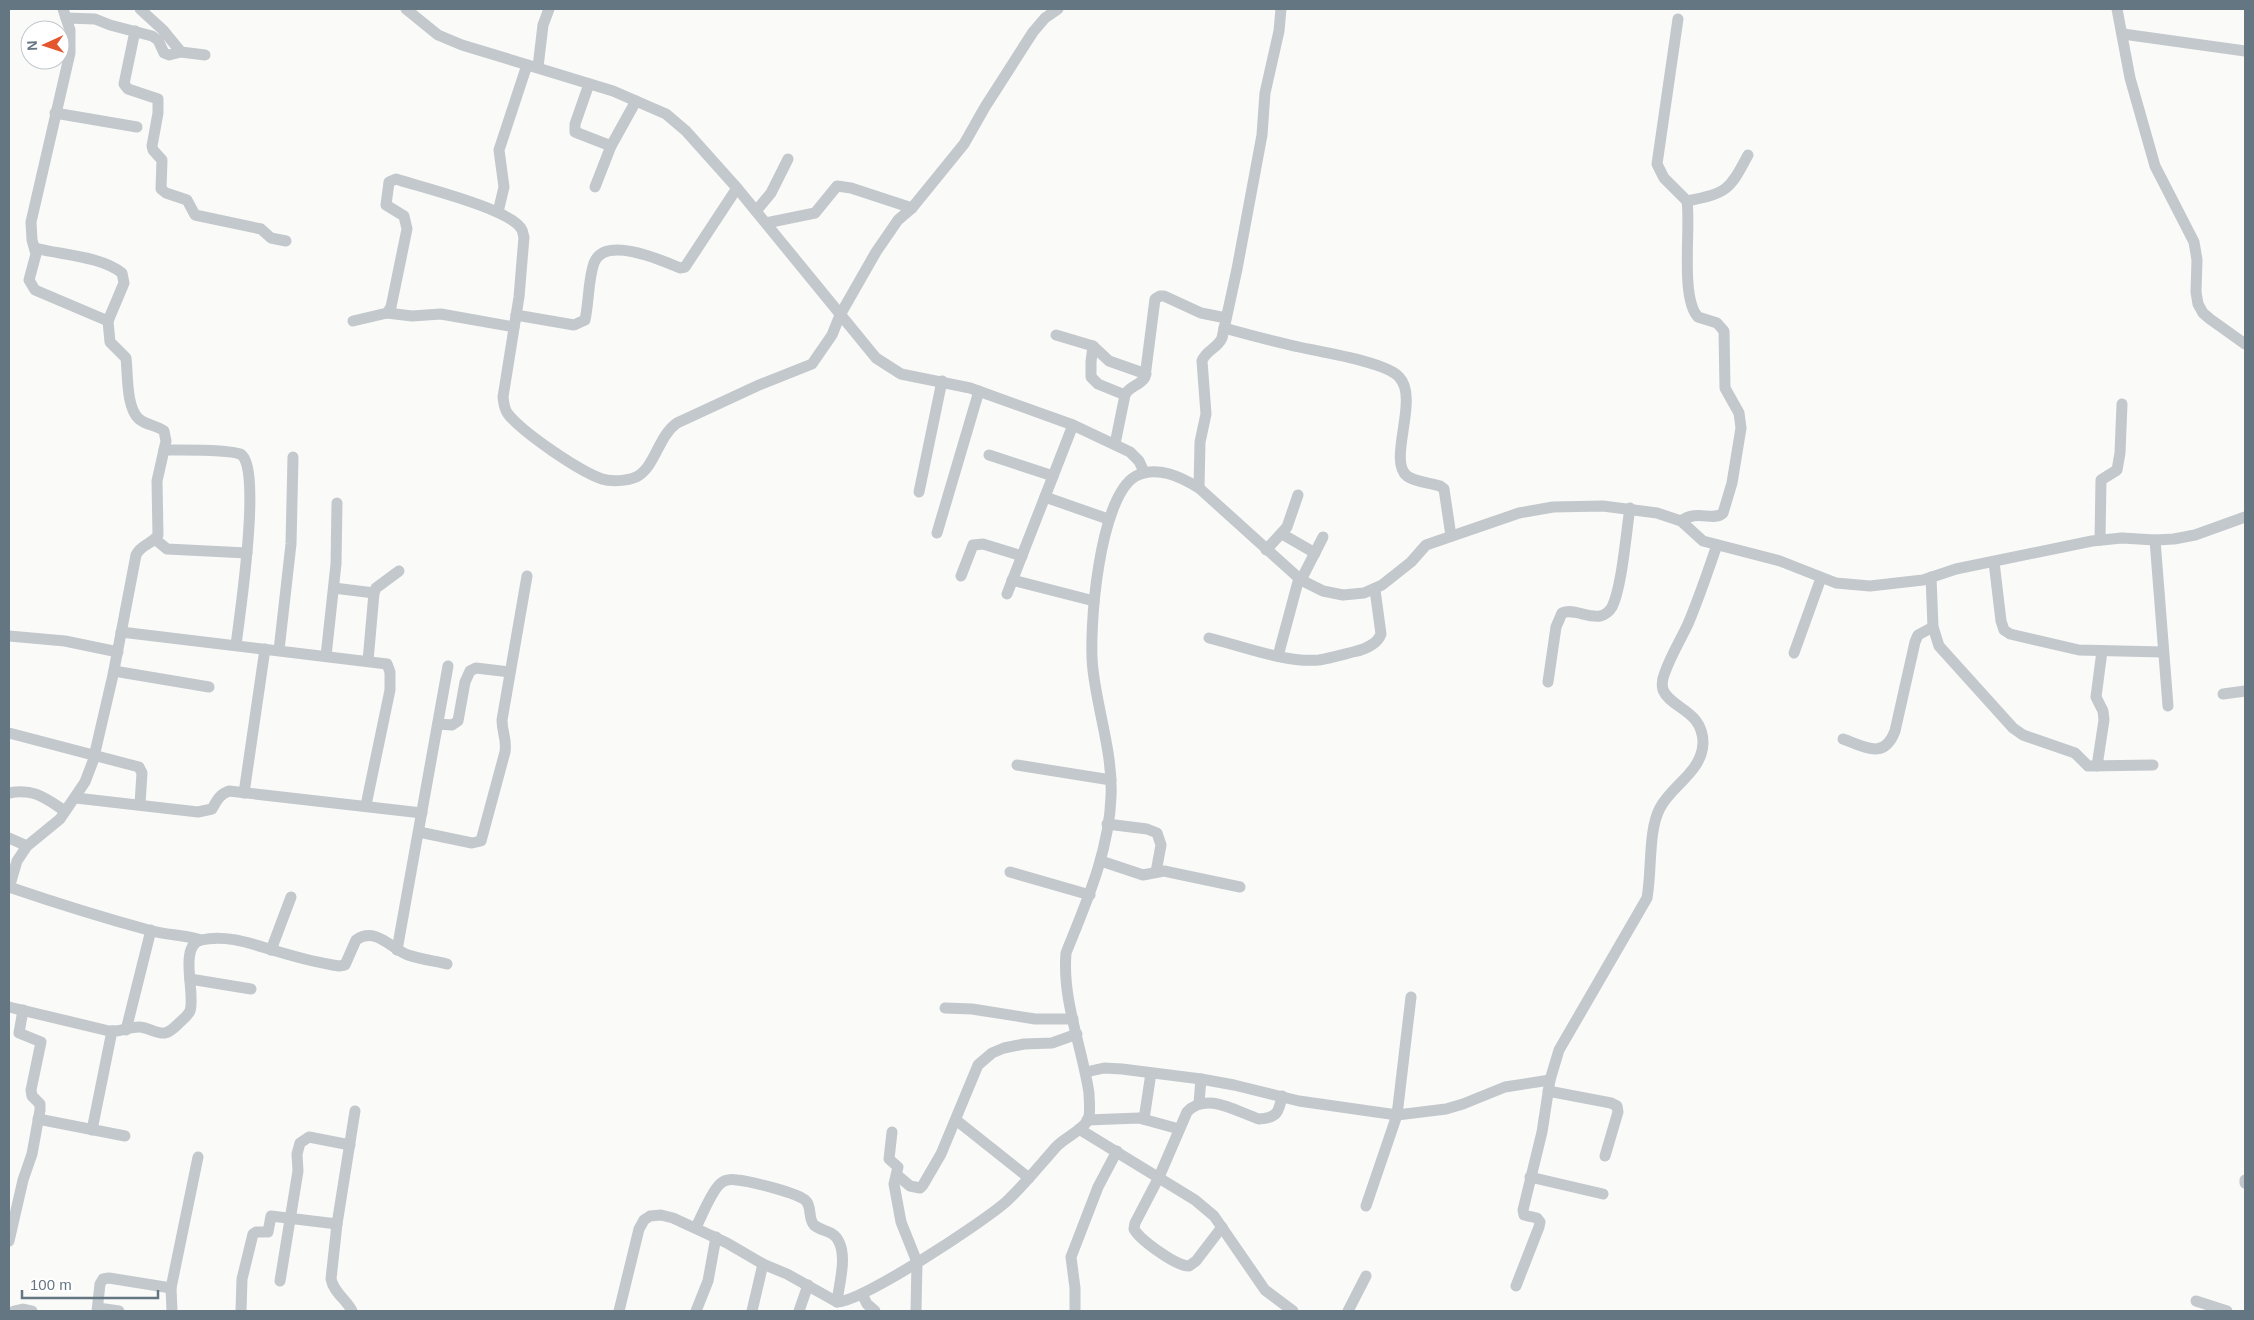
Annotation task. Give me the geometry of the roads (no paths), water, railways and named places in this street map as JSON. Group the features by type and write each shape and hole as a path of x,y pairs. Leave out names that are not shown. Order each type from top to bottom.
{"street":[{"path":"140,9 163,30 181,52"},
{"path":"406,9 438,35 462,45 589,84 666,114 679,125 737,188 876,358 901,374 942,381 979,391 1073,425 1130,452 1139,461 1144,472"},
{"path":"498,212 504,187 499,150 532,66 549,9"},
{"path":"388,313 391,307 408,229 404,216 386,205 389,182 396,179 498,212 522,230 523,250 516,315 503,397 504,408 509,416 533,436 588,472 604,480 623,480 635,477 642,472 670,428 759,385 812,364 832,335 845,322 876,252 898,220 912,208 964,144 985,107 1033,32 1045,18 1058,9"},
{"path":"1199,488 1200,442 1206,414 1202,360 1204,355 1218,346 1225,323 1262,135 1265,93 1279,31 1281,9"},
{"path":"2117,9 2130,78 2154,166 2194,242 2197,260 2196,292 2198,304 2210,320 2245,344"},
{"path":"64,13 95,19 158,40 164,54 181,52 205,55"},
{"path":"64,13 70,30 70,53 31,222 32,240 35,248 30,280 34,290 108,321"},
{"path":"1678,19 1657,164 1658,170 1672,188 1685,197 1687,201 1687,261 1692,307 1698,317 1717,324 1724,330 1725,388 1739,414 1741,428 1732,483 1723,513 1716,517 1696,514 1681,521"},
{"path":"135,31 124,84 128,89 158,99 158,113 152,146 153,150 162,160 161,189 166,193 187,200 195,215 261,229 270,238 286,241"},
{"path":"2123,34 2245,51"},
{"path":"589,84 574,129 580,135 611,146"},
{"path":"595,187 611,146 636,101"},
{"path":"55,112 137,127"},
{"path":"1687,201 1715,195 1726,190 1738,175 1748,155"},
{"path":"756,211 771,193 788,159"},
{"path":"766,223 815,213 837,186 851,188 912,208"},
{"path":"516,315 574,325 580,324 585,320 595,262 605,252 616,249 637,253 685,268 737,188"},
{"path":"35,248 85,258 122,273 124,283 108,321 110,342 126,358 129,393 136,416 143,422 164,431 166,435 157,481 159,528 156,540 139,549 136,555 114,672 94,755 85,782 76,798 60,818 14,856 9,888 102,918 151,930 201,940 239,940 271,950 339,966 348,961 356,940 361,936 369,935 378,936 397,950 409,955 447,964"},
{"path":"1115,444 1124,394 1142,382 1146,374 1152,308 1157,297 1164,296 1225,323 1352,358 1387,369 1400,377 1405,388 1407,406 1402,440 1403,471 1409,477 1440,486 1444,489 1450,536"},
{"path":"353,321 388,313 412,316 441,314 514,327"},
{"path":"1056,335 1093,346 1108,360 1146,374"},
{"path":"1093,346 1091,377 1098,384 1124,394"},
{"path":"919,492 942,381"},
{"path":"937,533 979,391"},
{"path":"2100,540 2101,480 2117,470 2120,453 2122,404"},
{"path":"1007,594 1073,425"},
{"path":"164,450 224,452 241,454 246,458 250,493 247,553 236,646"},
{"path":"989,455 1052,476"},
{"path":"279,650 291,544 293,458"},
{"path":"618,1311 623,1287 644,1220 650,1216 661,1215 696,1227 837,1302 850,1300 917,1262 969,1229 1000,1206 1029,1178 1057,1146 1079,1129 1087,1120 1090,1108 1086,1072 1065,975 1066,953 1090,895 1101,861 1111,797 1111,780 1093,670 1091,645 1094,601 1108,519 1113,505 1128,482 1144,472 1170,473 1199,488 1300,579 1323,591 1343,595 1354,595 1375,590 1411,562 1426,545 1519,513 1553,507 1577,505 1630,508 1657,513 1681,521 1696,537 1851,586 1893,584 1932,577 2100,540 2122,538 2155,540 2195,534 2245,517"},
{"path":"1266,550 1282,534 1290,521 1298,495"},
{"path":"1045,498 1108,519"},
{"path":"326,656 334,588 337,502"},
{"path":"1548,682 1556,627 1562,613 1567,611 1600,616 1607,613 1611,608 1616,594 1630,508"},
{"path":"1282,534 1315,553"},
{"path":"1278,656 1300,579 1323,537"},
{"path":"156,540 167,549 247,553"},
{"path":"2155,540 2168,706"},
{"path":"961,576 973,545 982,544 1022,556"},
{"path":"1516,1286 1540,1222 1537,1218 1524,1215 1523,1210 1542,1132 1549,1086 1560,1050 1647,898 1653,833 1660,807 1699,760 1703,742 1700,730 1692,714 1666,695 1662,688 1663,678 1675,648 1688,624 1718,545"},
{"path":"1994,562 2001,621 2004,630 2010,634 2079,650 2163,652"},
{"path":"368,661 374,593 376,588 399,571"},
{"path":"419,832 472,843 481,842 505,752 507,740 503,732 502,720 527,576"},
{"path":"1932,577 1935,638 1947,656 1975,684 2013,728 2023,735 2075,753 2088,766 2153,765"},
{"path":"1794,653 1821,578"},
{"path":"1012,580 1094,601"},
{"path":"334,588 374,593"},
{"path":"1209,638 1292,659 1318,660 1359,651 1379,639 1381,626 1375,590"},
{"path":"1843,739 1871,749 1882,749 1890,743 1895,731 1915,642 1918,635 1934,627"},
{"path":"122,632 387,664 390,672 390,690 366,805"},
{"path":"9,636 65,641 118,652"},
{"path":"244,792 265,649"},
{"path":"2097,766 2104,720 2103,711 2096,697 2102,651"},
{"path":"397,950 448,666"},
{"path":"438,724 452,725 458,720 464,682 470,671 476,668 510,672"},
{"path":"114,672 209,687"},
{"path":"2223,694 2245,691"},
{"path":"9,733 141,769 140,804"},
{"path":"1017,765 1111,780"},
{"path":"76,798 198,812 212,809 222,793 229,791 366,805 422,813"},
{"path":"9,793 32,792 65,811"},
{"path":"1107,824 1147,828 1156,834 1161,845 1156,872"},
{"path":"9,838 27,846"},
{"path":"1101,861 1143,875 1164,871 1240,887"},
{"path":"1010,872 1090,895"},
{"path":"271,950 291,897"},
{"path":"126,1030 151,930"},
{"path":"9,1007 112,1031 141,1027 164,1033 174,1028 186,1017 190,1010 193,998 189,961 192,949 201,940"},
{"path":"190,979 251,989"},
{"path":"1366,1206 1397,1115 1411,997"},
{"path":"945,1008 972,1009 1034,1019 1073,1018"},
{"path":"9,1241 23,1180 32,1154 40,1104 32,1096 31,1090 41,1042 19,1033 22,1010"},
{"path":"92,1130 112,1031"},
{"path":"897,1175 910,1186 920,1188 923,1186 941,1154 975,1070 992,1053 1012,1046 1052,1043 1077,1034"},
{"path":"1086,1072 1104,1068 1201,1079 1317,1104 1397,1115 1446,1109 1505,1087 1549,1086 1611,1102 1617,1106 1618,1112 1605,1156"},
{"path":"1144,1119 1151,1073"},
{"path":"1199,1103 1201,1079"},
{"path":"1222,1227 1196,1261 1189,1266 1177,1263 1135,1232 1135,1222 1159,1177 1186,1112 1199,1103 1213,1103 1259,1119 1273,1118 1282,1096"},
{"path":"352,1311 347,1302 332,1286 331,1279 337,1224 355,1111"},
{"path":"38,1119 126,1136"},
{"path":"1087,1120 1144,1119 1179,1129"},
{"path":"956,1120 1029,1178"},
{"path":"1079,1129 1195,1200 1214,1216 1265,1290 1293,1311"},
{"path":"892,1132 888,1154 889,1159 898,1167 894,1184 901,1222 917,1262 916,1311"},
{"path":"280,1281 298,1171 297,1154 300,1143 310,1136 350,1145"},
{"path":"1075,1311 1075,1288 1071,1257 1098,1187 1117,1151"},
{"path":"172,1311 171,1288 198,1157"},
{"path":"1530,1177 1602,1194"},
{"path":"696,1227 718,1185 725,1180 736,1179 784,1190 804,1199 809,1208 812,1223 816,1227 836,1236 840,1242 842,1254 837,1302"},
{"path":"241,1311 242,1279 253,1234 256,1232 268,1232 271,1216 337,1224"},
{"path":"696,1311 708,1281 716,1237"},
{"path":"752,1311 764,1264"},
{"path":"1348,1311 1366,1276"},
{"path":"119,1311 97,1310 100,1284 103,1279 109,1278 171,1288"},
{"path":"799,1311 808,1285"},
{"path":"862,1294 867,1304 875,1311"},
{"path":"2196,1301 2227,1311"},
{"path":"14,1311 23,1309 32,1311"}]}
